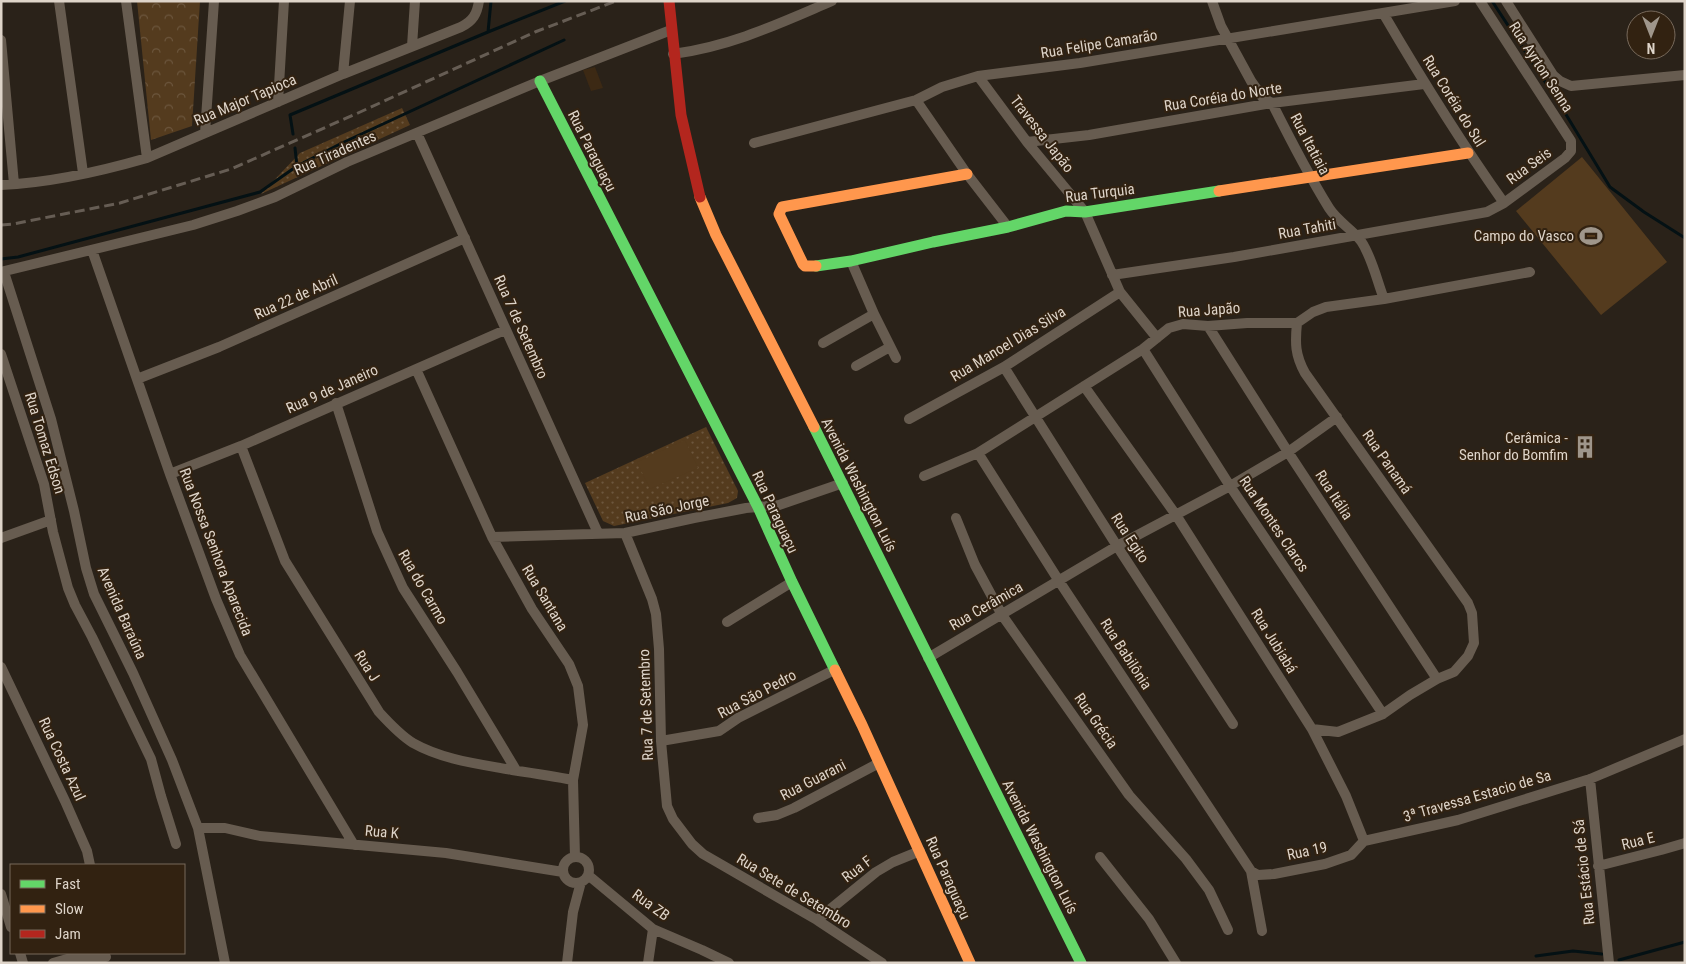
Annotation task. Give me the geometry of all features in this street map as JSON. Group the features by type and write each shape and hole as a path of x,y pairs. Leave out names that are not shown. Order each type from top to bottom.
{"street":[{"path":"59,1 83,173"},
{"path":"126,1 147,158"},
{"path":"205,133 214,1"},
{"path":"278,102 284,1"},
{"path":"343,74 350,1"},
{"path":"412,46 416,1"},
{"name":"Rua Major Tapioca","path":"1,184 14,184 83,173 116,167 147,158 343,74 469,23 474,18 479,1"},
{"name":"Avenida Washington Luís","path":"669,1 673,54 681,115 700,196 716,235 843,484 1081,963"},
{"path":"673,54 732,42 832,1"},
{"name":"Rua Itatiaia","path":"1212,1 1221,26 1258,92 1272,103 1310,176 1331,211 1337,219 1356,235 1365,248 1384,299"},
{"name":"Rua Felipe Camarão","path":"754,143 916,100 942,87 978,76 1080,63 1455,1"},
{"name":"Rua Ayrton Senna","path":"1480,1 1571,141 1571,152"},
{"name":"Rua Ayrton Senna","path":"1506,1 1553,75 1571,86 1685,75"},
{"name":"Rua Coréia do Sul","path":"1383,13 1424,84 1468,153 1504,203"},
{"name":"Rua Tiradentes","path":"2,272 193,225 237,211 275,197 347,162 540,81 671,30"},
{"path":"1,40 14,184"},
{"name":"Travessa Japão","path":"978,76 1028,142 1085,212 1120,292 1157,338"},
{"name":"Rua Paraguaçu","path":"540,81 758,507 920,851 970,963"},
{"name":"Rua Coréia do Norte","path":"1028,142 1089,135 1272,103 1424,84"},
{"path":"916,100 967,174 1008,227"},
{"name":"Rua 7 de Setembro","path":"417,133 598,533"},
{"name":"Rua Seis","path":"1504,203 1571,152"},
{"name":"Rua Turquia","path":"967,174 782,207 779,216 805,266 812,267 851,261 1008,227 1066,211 1085,212 1468,153"},
{"name":"Rua Tahiti","path":"1112,275 1234,257 1487,212 1504,203"},
{"name":"Rua 22 de Abril","path":"137,379 219,347 465,238"},
{"name":"Rua Nossa Senhora Aparecida","path":"92,250 170,474 216,599 240,655 354,845"},
{"path":"851,261 896,358"},
{"name":"Avenida Baraúna","path":"2,272 52,419 86,568 94,594 133,673 172,760 198,828 224,963"},
{"path":"1298,323 1313,312 1326,307 1384,299 1530,272"},
{"name":"Rua Manoel Dias Silva","path":"909,419 1004,367 1120,292"},
{"path":"823,343 874,314"},
{"name":"Rua Japão","path":"924,476 978,453 1143,349 1169,328 1183,324 1208,326 1247,323 1298,323"},
{"name":"Rua Panamá","path":"1298,323 1295,340 1298,361 1305,373 1468,603 1472,613 1474,643 1468,656 1454,672 1437,679"},
{"name":"Rua Itália","path":"1208,326 1437,679"},
{"name":"Rua 9 de Janeiro","path":"170,474 241,446 505,330"},
{"path":"856,366 890,347"},
{"name":"Rua Montes Claros","path":"1143,349 1230,486 1383,714"},
{"name":"Rua Tomaz Edson","path":"1,354 46,489 50,520 68,588 151,759 176,844"},
{"name":"Rua Egito","path":"1004,367 1117,546 1233,724"},
{"name":"Rua Santana","path":"416,369 492,537 532,609 569,664 578,686 584,725 572,780 575,857"},
{"name":"Rua Jubiabá","path":"1084,386 1176,515 1312,729"},
{"name":"Rua do Carmo","path":"336,403 377,531 403,588 457,672 516,770"},
{"name":"Rua Cerâmica","path":"928,658 1117,546 1230,486 1288,452 1337,417"},
{"name":"Rua J","path":"241,446 284,561 379,712 394,729 426,749 471,763 572,780"},
{"name":"Rua Babilônia","path":"978,453 1059,580 1251,871"},
{"name":"Rua São Jorge","path":"492,537 624,533 694,518 792,502 843,484"},
{"name":"Rua Grécia","path":"956,518 975,565 1002,615 1128,794 1186,859 1209,890 1228,930"},
{"path":"1,538 50,520"},
{"name":"Rua 7 de Setembro","path":"624,533 652,599 656,614 659,649 661,741 667,806 673,819 692,844"},
{"path":"727,622 792,582"},
{"name":"Rua São Pedro","path":"661,741 719,731 738,718 834,670"},
{"name":"Rua Costa Azul","path":"3,673 65,801 90,864"},
{"path":"1312,729 1338,732 1383,714 1437,679"},
{"path":"1312,729 1346,796 1364,841"},
{"name":"3ª Travessa Estacio de Sa","path":"1364,841 1458,820 1590,779 1685,739"},
{"name":"Rua Guarani","path":"758,818 777,815 794,808 879,763"},
{"name":"Rua Estácio de Sá","path":"1590,779 1609,963"},
{"name":"Rua K","path":"198,828 225,828 260,836 446,853 563,872"},
{"name":"Rua 19","path":"1251,871 1258,875 1325,864 1351,855 1364,841"},
{"name":"Rua E","path":"1598,866 1685,843"},
{"name":"Rua Sete de Setembro","path":"692,844 721,866 817,920 882,963"},
{"name":"Rua F","path":"817,920 876,872 893,862 920,851"},
{"path":"567,963 573,912 584,878 589,870 585,861 575,857 566,862 563,872 565,877 575,883 584,878"},
{"path":"1100,857 1149,919 1176,963"},
{"path":"1251,871 1262,930"},
{"name":"Rua ZB","path":"584,878 653,929 729,963"},
{"path":"1,894 10,924"},
{"path":"648,963 653,929"},
{"path":"53,963 67,959 106,957"}],"shaded area":[{"path":"595,67 603,88 591,91 583,70"}],"green space":[{"path":"137,1 200,1 192,126 151,140"},
{"path":"402,108 410,125 261,194 300,153"},
{"name":"Campo do Vasco","path":"1582,157 1667,262 1601,315 1516,211"},
{"path":"706,427 738,491 737,498 728,503 614,526 603,521 585,483"},
{"path":"685,440 698,468 650,489 637,462"}],"waterway":[{"path":"488,32 491,1"},
{"path":"293,134 290,115 565,1"},
{"path":"1492,1 1559,103 1610,187 1644,212 1685,238"},
{"path":"297,166 342,143 564,40"},
{"path":"1,259 18,257 260,192 297,166 295,148"},
{"path":"1619,960 1685,942"},
{"path":"1536,956 1573,951 1602,954"}],"railway":[{"path":"1,225 120,203 231,169 535,32 616,1"}],"traffic: fast":[{"path":"540,81 758,507 835,670"},
{"path":"816,266 851,261 1008,227 1066,211 1085,212 1219,191"},
{"path":"814,427 1081,963"}],"traffic: slow":[{"path":"1219,191 1468,153"},
{"path":"816,266 805,266 803,264 779,214 782,207 967,174"},
{"path":"700,197 716,235 814,427"},
{"path":"835,670 862,725 970,963"}],"traffic: jam":[{"path":"669,1 681,115 700,197"}],"place":[{"name":"Campo do Vasco","path":"1591,236"},
{"name":"Cerâmica - Senhor do Bomfim","path":"1585,447"}]}
